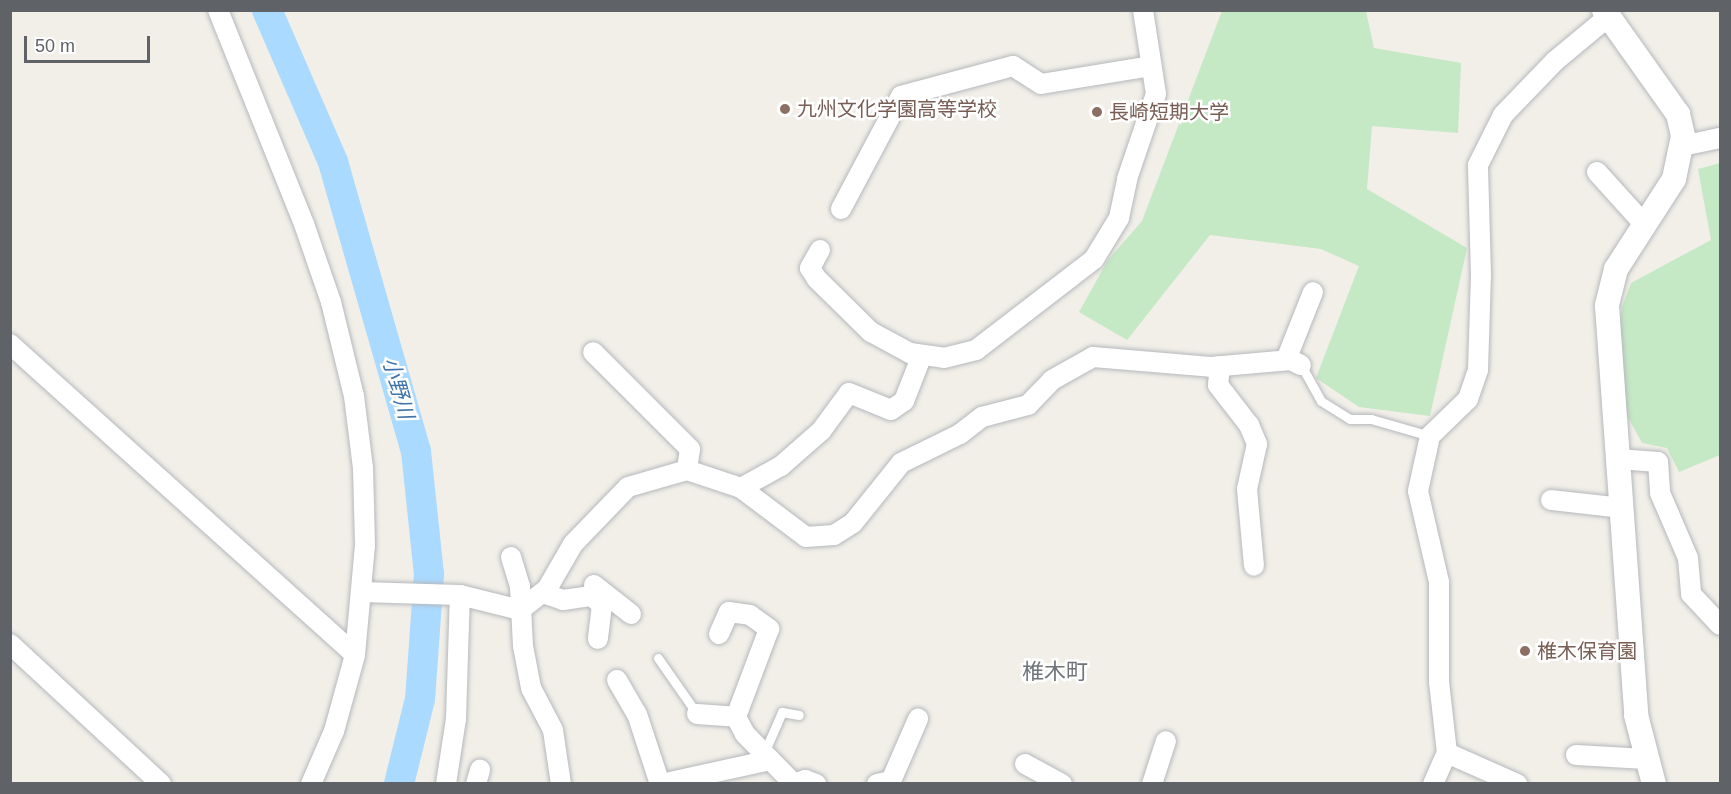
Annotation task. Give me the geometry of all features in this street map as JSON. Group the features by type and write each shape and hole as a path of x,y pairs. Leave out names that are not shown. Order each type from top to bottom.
{"street":[{"path":"218,10 304,224 331,302 349,375 363,468 367,592 355,655 334,731 311,783"},
{"path":"819,250 810,268 817,279 870,332 910,353 944,358 976,350 1094,259 1119,218 1127,178 1156,94 1143,10"},
{"path":"1433,783 1447,753 1439,682 1439,582 1419,491 1430,436 1468,399 1478,370 1481,275 1476,206 1478,165 1503,115 1555,61 1606,14 1678,114 1682,146 1674,179 1616,269 1607,306 1636,715 1654,783"},
{"path":"841,208 901,96 1013,66 1041,84 1151,66"},
{"path":"1682,146 1720,138"},
{"path":"1597,172 1644,224"},
{"path":"520,610 546,589 573,544 628,486 687,470 741,488 806,537 834,535 853,523 901,463 960,435 982,417 1028,405 1052,380 1093,357 1220,366 1294,362 1313,292"},
{"path":"10,345 355,655"},
{"path":"593,352 690,449 687,470"},
{"path":"741,488 789,459 821,431 849,393 891,410 904,401 922,355"},
{"path":"1220,366 1218,385 1249,424 1257,444 1247,489 1254,566"},
{"path":"1618,459 1658,462 1660,493 1688,558 1691,594 1720,625"},
{"path":"1551,500 1622,508"},
{"path":"511,557 520,586 520,610 531,688 553,730 561,783"},
{"path":"546,589 596,585 631,614"},
{"path":"546,589 564,600 591,596 602,605 598,639"},
{"path":"367,592 457,595 520,610"},
{"path":"446,783 456,719 457,595"},
{"path":"719,634 729,612 750,615 769,628 736,717 745,734 793,783 805,780 816,783"},
{"path":"10,644 161,783"},
{"path":"617,680 637,714 660,783 767,757"},
{"path":"697,714 736,717"},
{"path":"887,783 918,719"},
{"path":"1152,783 1166,741"},
{"path":"1447,753 1504,781"},
{"path":"1576,755 1646,759"},
{"path":"1024,764 1062,783"}],"lane":[{"path":"1294,362 1321,401 1350,419 1371,419 1430,436"},
{"path":"658,658 697,714"},
{"path":"767,757 782,712 799,716"}],"green space":[{"path":"1222,11 1366,11 1374,48 1461,63 1458,133 1372,126 1367,189 1467,248 1430,416 1359,407 1316,378 1359,266 1321,249 1210,235 1127,340 1079,312 1108,260 1142,221"},
{"path":"1720,163 1720,455 1679,472 1667,448 1642,443 1615,393 1622,307 1631,283 1711,240 1698,169"}],"waterway":[{"name":"小野川","path":"267,10 333,162 416,451 429,574 420,699 399,784"}],"place":[{"name":"九州文化学園高等学校","path":"785,109"},
{"name":"長崎短期大学","path":"1097,112"},
{"name":"椎木保育園","path":"1525,651"}],"district":[{"name":"椎木町","path":"1055,672"}]}
